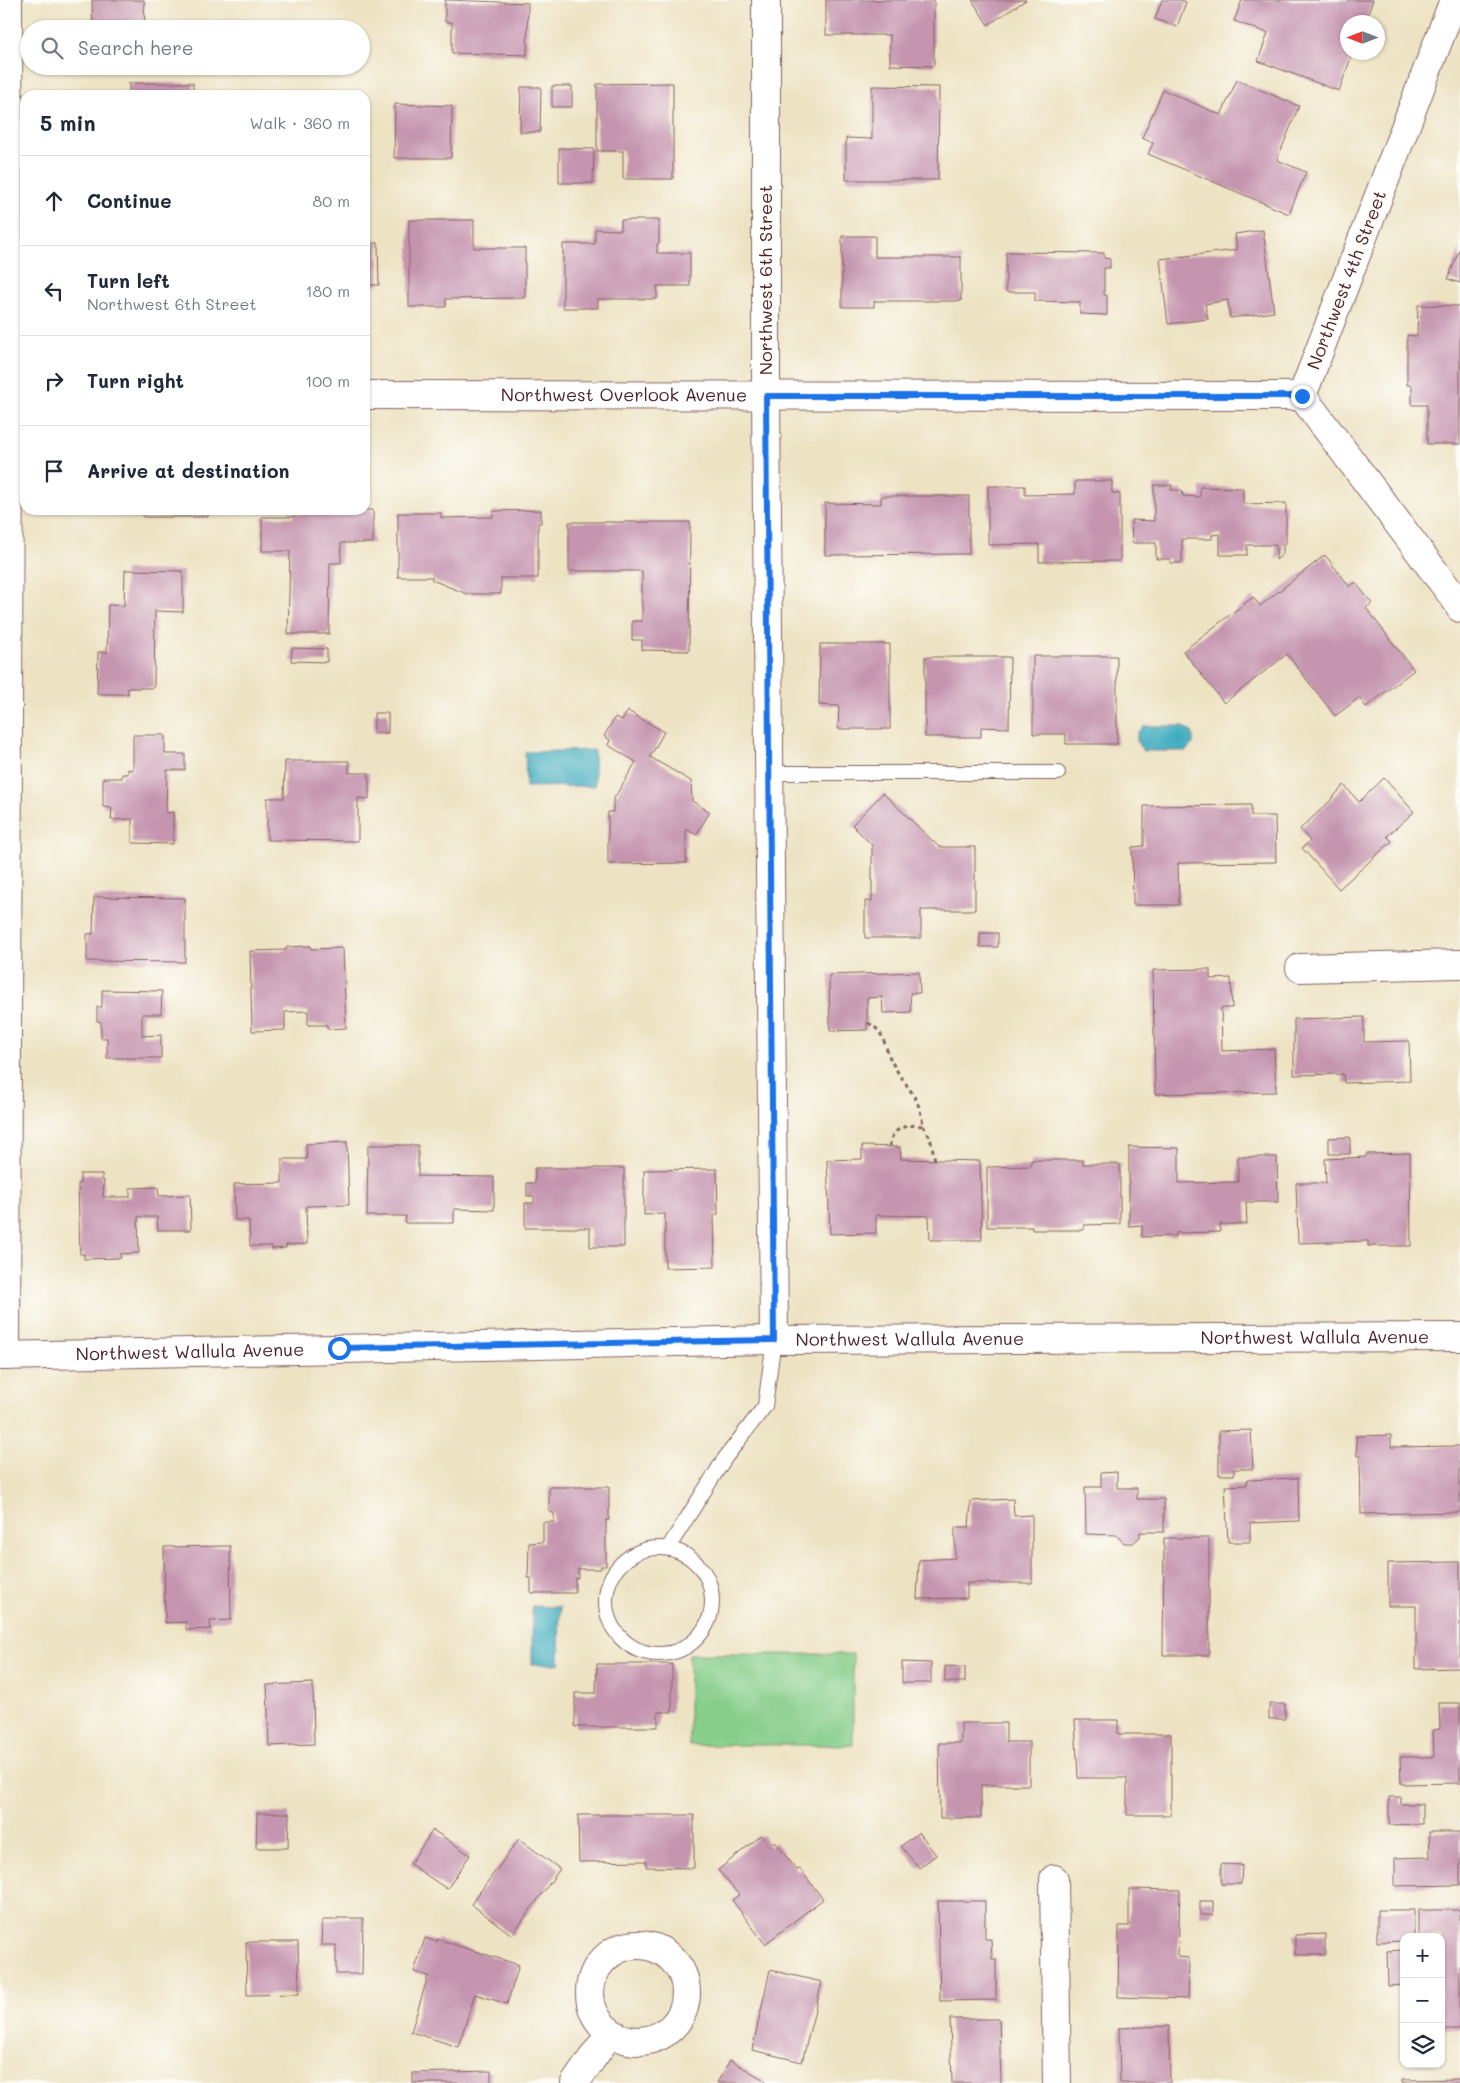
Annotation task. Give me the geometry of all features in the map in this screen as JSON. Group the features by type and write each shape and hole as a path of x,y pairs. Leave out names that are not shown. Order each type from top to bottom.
{"street":[{"path":"3,1356 4,804 17,395 8,0"},
{"name":"Northwest 6th Street","path":"766,0 766,396 774,1340"},
{"name":"Northwest 4th Street","path":"1302,396 1454,0"},
{"name":"Northwest Overlook Avenue","path":"370,395 1302,396"},
{"path":"1302,396 1460,608"},
{"path":"1300,968 1460,964"},
{"name":"Northwest Wallula Avenue","path":"3,1356 774,1340 1460,1337"},
{"path":"1054,1879 1057,2083"},
{"path":"575,2083 610,2033"}],"lane":[{"path":"769,774 1058,773"},
{"path":"668,1548 725,1458 765,1406 774,1340"},
{"path":"650,1548 668,1548 685,1553 699,1565 708,1580 713,1598 710,1617 702,1633 689,1645 672,1653 654,1654 636,1650 623,1640 612,1627 606,1610 606,1594 610,1577 621,1563 634,1553 650,1548"}],"path":[{"path":"868,1023 878,1029 883,1036 887,1053 913,1092 919,1106 923,1126 930,1137 935,1160"},
{"path":"890,1146 892,1135 896,1130 913,1124 923,1126"}],"green space":[{"path":"689,1654 853,1654 853,1745 689,1745"}],"water":[{"path":"1144,726 1183,726 1193,733 1193,744 1186,751 1143,751 1137,742 1137,734"},
{"path":"594,750 595,786 526,787 525,752"},
{"path":"532,1606 560,1607 559,1664 532,1664"}],"building":[{"path":"92,0 144,0 145,20 93,20"},
{"path":"445,0 528,3 527,55 452,53 452,22 445,22"},
{"path":"826,0 934,0 934,66 890,65 890,35 826,35"},
{"path":"972,0 1026,0 988,25"},
{"path":"1162,0 1181,0 1186,2 1177,27 1155,19"},
{"path":"1242,0 1373,0 1368,15 1340,15 1340,60 1350,60 1339,91 1258,61 1268,33 1234,21"},
{"path":"1237,80 1299,106 1277,160 1306,172 1289,214 1148,154 1153,143 1142,138 1163,90 1221,115"},
{"path":"129,83 193,83 193,90 129,90"},
{"path":"673,83 673,179 623,179 623,151 597,151 597,84"},
{"path":"552,86 572,86 572,107 552,107"},
{"path":"872,86 939,87 938,180 846,180 846,138 872,139"},
{"path":"521,87 541,87 540,132 520,132"},
{"path":"395,104 452,106 451,158 394,158"},
{"path":"559,148 594,149 593,183 559,183"},
{"path":"409,220 474,220 474,248 525,248 525,298 446,299 446,307 409,307"},
{"path":"621,220 659,220 657,253 690,253 690,286 657,286 657,299 598,299 598,308 563,308 563,244 595,244 595,229 621,230"},
{"path":"1263,230 1274,312 1230,318 1228,300 1205,304 1208,319 1168,324 1160,259 1237,250 1235,234"},
{"path":"842,236 875,236 875,257 961,257 961,301 874,301 874,307 842,307"},
{"path":"370,243 378,243 379,285 370,285"},
{"path":"1460,248 1460,283 1448,279"},
{"path":"1006,252 1104,253 1104,258 1110,259 1110,268 1104,268 1104,295 1107,295 1107,315 1080,314 1080,302 1035,301 1035,292 1006,292"},
{"path":"1418,305 1460,306 1460,444 1427,444 1427,405 1412,405 1412,385 1407,385 1407,335 1417,336"},
{"path":"1075,481 1112,481 1112,493 1120,494 1120,561 1039,562 1039,544 988,545 988,486 1025,486 1025,495 1075,494"},
{"path":"1154,485 1172,485 1171,490 1182,490 1183,496 1200,497 1200,487 1243,488 1243,504 1286,503 1286,544 1283,544 1283,554 1276,560 1276,545 1247,545 1247,555 1220,555 1220,534 1212,535 1212,539 1182,539 1182,563 1170,563 1170,559 1156,559 1156,543 1132,543 1131,520 1154,521"},
{"path":"881,496 969,496 969,554 825,555 825,503 881,504"},
{"path":"370,510 373,510 373,543 341,543 341,563 330,563 329,634 288,634 290,551 262,551 262,517 294,517 294,515 370,515"},
{"path":"541,510 541,523 538,523 538,578 501,578 501,594 467,594 432,580 432,577 398,577 398,513 441,513 441,518 493,517 493,511"},
{"path":"143,515 208,515 208,517 143,517"},
{"path":"569,522 690,522 689,651 642,650 642,640 632,640 632,621 642,621 642,571 569,571"},
{"path":"1325,555 1350,587 1355,582 1372,603 1366,608 1414,670 1366,707 1359,698 1335,716 1287,654 1224,703 1183,651 1253,597 1260,606"},
{"path":"125,570 183,571 183,612 155,611 154,688 128,688 128,694 97,694 98,652 107,652 108,605 124,606"},
{"path":"820,644 890,644 890,729 838,729 839,706 819,705"},
{"path":"292,648 327,649 327,662 291,661"},
{"path":"1033,656 1117,656 1117,744 1066,744 1066,734 1033,734"},
{"path":"925,657 1010,657 1009,728 981,727 981,737 925,737"},
{"path":"628,711 664,732 650,757 691,781 692,801 710,812 696,835 686,829 686,863 608,864 608,812 613,812 613,800 636,762 608,745 610,740 604,736 615,717 622,720"},
{"path":"374,713 388,713 388,733 374,733"},
{"path":"133,735 165,735 165,754 185,754 185,770 167,770 166,813 173,812 173,844 132,843 132,819 111,820 112,808 103,807 103,778 122,778 122,774 128,774 128,769 133,770"},
{"path":"285,761 349,761 349,773 369,773 369,799 358,798 358,841 267,840 267,798 284,798"},
{"path":"1384,778 1414,812 1387,836 1392,841 1339,889 1302,848 1310,841 1300,829 1344,785 1359,802"},
{"path":"883,793 939,847 975,847 975,910 921,910 921,938 865,938 865,901 872,901 872,845 852,825"},
{"path":"1251,805 1251,816 1275,816 1276,862 1178,863 1179,905 1133,905 1132,847 1144,846 1144,806"},
{"path":"94,897 185,898 185,962 87,961 87,934 93,934"},
{"path":"980,933 998,933 998,947 980,947"},
{"path":"311,946 311,949 343,948 346,1028 327,1029 327,1025 308,1025 308,1011 285,1012 285,1030 252,1031 250,951 286,950 286,947"},
{"path":"1210,969 1210,979 1231,978 1232,1008 1221,1008 1222,1051 1274,1049 1276,1092 1155,1094 1153,970"},
{"path":"919,972 920,993 910,993 911,1012 883,1013 882,997 867,998 867,1030 830,1031 829,975"},
{"path":"102,990 162,991 161,1014 142,1014 142,1036 161,1035 161,1058 107,1058 107,1038 101,1038 101,1022 97,1021 97,1007 102,1007"},
{"path":"1364,1017 1364,1042 1409,1041 1410,1081 1344,1083 1343,1074 1294,1075 1294,1019"},
{"path":"1350,1137 1350,1154 1329,1154 1329,1138"},
{"path":"347,1142 349,1205 306,1206 307,1244 286,1245 286,1248 272,1249 272,1246 250,1246 249,1220 235,1220 234,1184 282,1183 282,1159 307,1159 306,1144"},
{"path":"368,1145 418,1145 418,1176 494,1177 494,1210 454,1209 454,1223 405,1223 406,1216 367,1216"},
{"path":"862,1146 900,1147 901,1159 980,1161 982,1240 930,1240 929,1216 876,1215 876,1233 830,1234 827,1160 862,1159"},
{"path":"1129,1147 1179,1148 1179,1183 1238,1182 1238,1157 1277,1157 1278,1202 1246,1202 1247,1224 1220,1224 1220,1232 1176,1233 1176,1236 1142,1237 1142,1225 1129,1226"},
{"path":"1410,1153 1411,1246 1368,1246 1368,1241 1298,1243 1296,1183 1326,1183 1325,1159 1366,1157 1366,1154"},
{"path":"1031,1160 1083,1160 1083,1164 1120,1164 1120,1224 1084,1225 1084,1230 1032,1230 1032,1227 987,1227 987,1167 1031,1166"},
{"path":"535,1168 624,1168 624,1247 590,1247 590,1228 525,1228 525,1203 534,1203 534,1196 527,1196 527,1183 535,1183"},
{"path":"717,1169 718,1214 714,1215 715,1267 665,1268 665,1214 644,1215 644,1170"},
{"path":"80,1174 102,1174 102,1180 104,1180 103,1197 130,1197 130,1188 158,1187 159,1196 190,1195 191,1230 158,1230 157,1217 138,1217 139,1253 120,1254 121,1258 84,1259 84,1254 80,1254 78,1184 80,1184"},
{"path":"1251,1430 1253,1469 1234,1469 1234,1475 1219,1475 1219,1431"},
{"path":"1391,1435 1391,1447 1460,1446 1460,1512 1361,1514 1360,1456 1357,1456 1356,1436"},
{"path":"1117,1472 1117,1488 1137,1488 1137,1499 1164,1499 1164,1532 1140,1532 1140,1537 1133,1543 1124,1543 1116,1535 1086,1534 1085,1487 1101,1487 1101,1473"},
{"path":"1298,1478 1299,1521 1250,1523 1250,1542 1228,1542 1225,1486 1247,1485 1247,1480"},
{"path":"549,1487 609,1487 609,1520 606,1520 606,1566 601,1566 601,1569 578,1569 578,1578 575,1578 575,1593 531,1593 531,1578 528,1578 529,1543 543,1542 543,1522 554,1522 554,1513 549,1512"},
{"path":"1013,1499 1014,1516 1032,1515 1032,1583 967,1583 967,1598 917,1599 919,1560 955,1558 955,1527 969,1527 971,1501"},
{"path":"1164,1538 1209,1538 1209,1655 1163,1655"},
{"path":"230,1546 231,1620 210,1621 211,1629 186,1630 186,1622 165,1623 164,1547"},
{"path":"1460,1562 1460,1668 1416,1669 1416,1606 1388,1606 1388,1563"},
{"path":"902,1662 931,1663 931,1683 902,1683"},
{"path":"597,1664 672,1664 672,1712 658,1712 658,1727 575,1727 575,1693 596,1693"},
{"path":"945,1666 965,1667 965,1682 945,1682"},
{"path":"313,1683 314,1744 269,1746 267,1685"},
{"path":"1439,1703 1460,1703 1460,1783 1401,1784 1400,1757 1434,1757 1433,1730 1440,1729"},
{"path":"1269,1704 1285,1704 1285,1719 1269,1719"},
{"path":"1075,1720 1118,1720 1118,1734 1171,1734 1171,1815 1127,1815 1127,1778 1078,1778"},
{"path":"961,1723 1006,1723 1006,1742 1029,1742 1029,1785 981,1785 981,1818 940,1818 939,1743 961,1743"},
{"path":"1389,1797 1401,1797 1401,1804 1422,1804 1422,1824 1389,1825"},
{"path":"257,1813 289,1813 288,1848 256,1848"},
{"path":"578,1815 694,1815 694,1868 646,1867 646,1861 579,1862"},
{"path":"433,1830 470,1855 447,1889 410,1864"},
{"path":"919,1832 936,1855 919,1868 901,1846"},
{"path":"1429,1832 1460,1832 1460,1885 1395,1886 1395,1858 1430,1857"},
{"path":"762,1835 770,1847 775,1842 797,1870 800,1869 823,1899 765,1944 732,1900 739,1895 718,1870"},
{"path":"519,1839 560,1869 512,1935 471,1904"},
{"path":"1221,1864 1242,1865 1241,1884 1221,1884"},
{"path":"1129,1889 1180,1890 1178,1957 1189,1958 1188,1999 1118,1997 1119,1926 1129,1926"},
{"path":"938,1901 985,1901 985,1939 991,1939 992,1959 996,1959 996,2000 940,2001"},
{"path":"1200,1901 1213,1901 1213,1915 1200,1915"},
{"path":"1377,1910 1414,1910 1414,1933 1400,1933 1400,1941 1377,1942"},
{"path":"1418,1910 1460,1910 1460,2029 1445,2029 1445,1933 1418,1933"},
{"path":"337,1918 363,1918 362,1974 336,1974 336,1945 321,1945 322,1920 337,1920"},
{"path":"1325,1934 1325,1955 1295,1955 1295,1935"},
{"path":"425,1938 437,1942 437,1939 519,1965 507,2004 475,1994 458,2047 411,2032 428,1976 414,1972"},
{"path":"246,1942 298,1942 299,1994 247,1995"},
{"path":"1400,1950 1400,1985 1388,1986 1387,1951"},
{"path":"770,1970 822,1982 802,2062 752,2050"},
{"path":"950,2019 999,2019 1001,2083 952,2083"},
{"path":"1169,2026 1170,2083 1120,2083 1119,2028"},
{"path":"730,2060 766,2081 764,2083 717,2083"},
{"path":"491,2071 491,2083 413,2083 413,2073"},
{"path":"1460,2079 1460,2083 1402,2083 1402,2080"}],"route":[{"path":"339,1348 774,1340 766,396 1302,396"}]}
